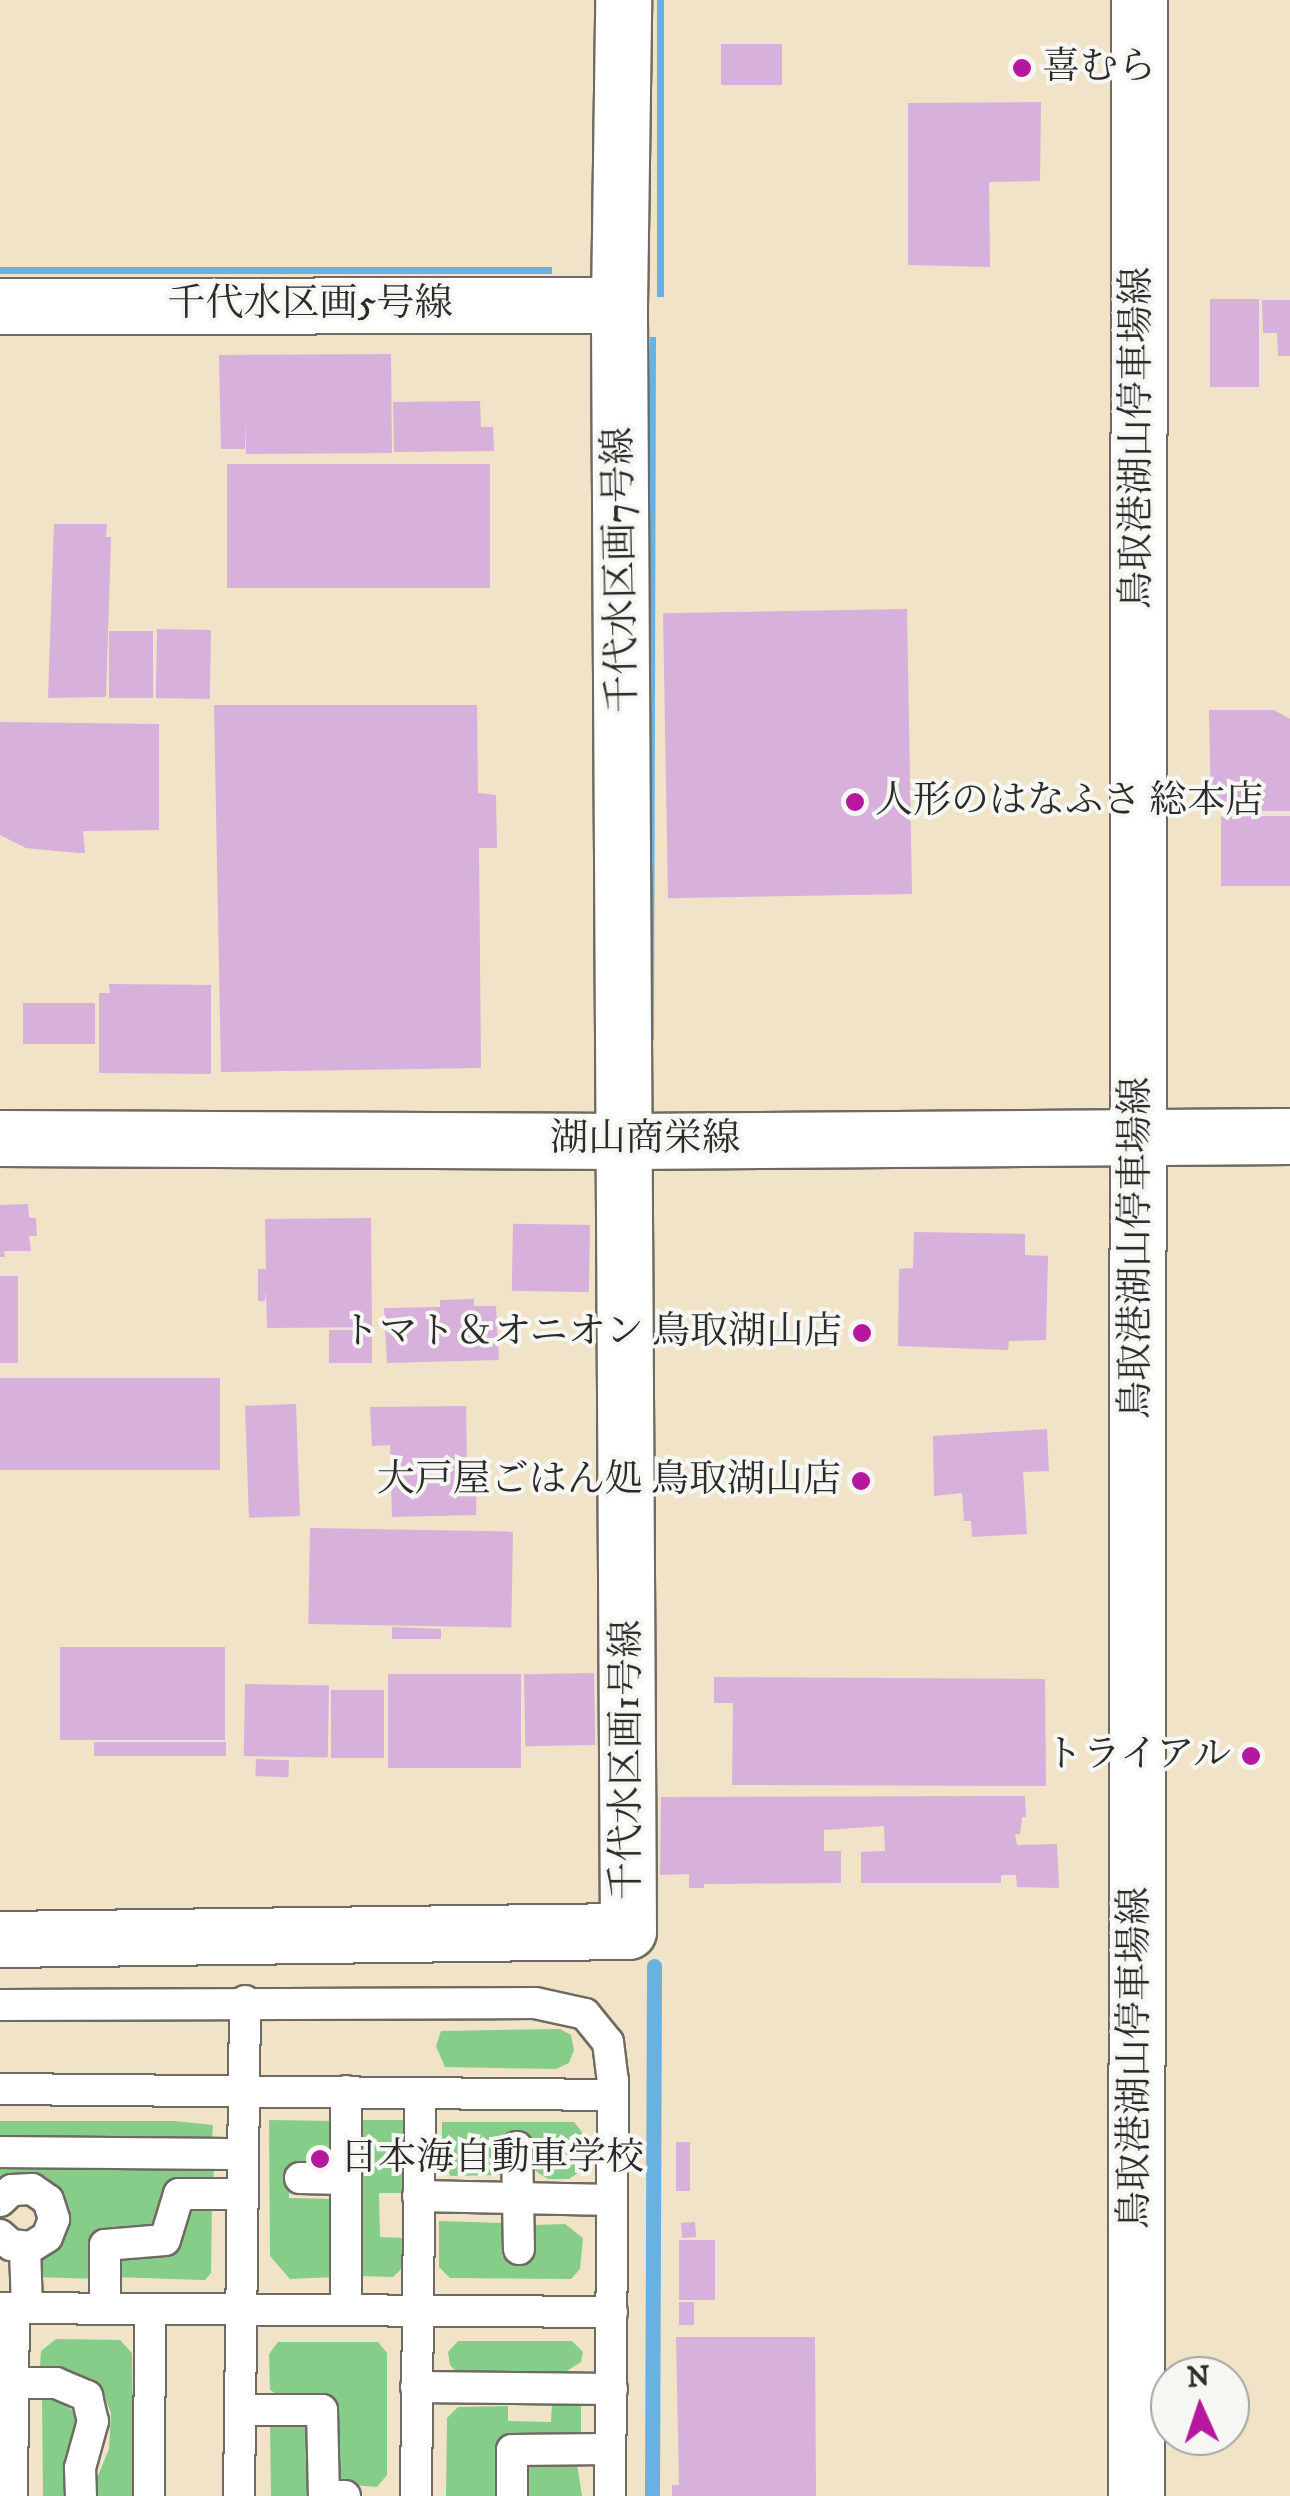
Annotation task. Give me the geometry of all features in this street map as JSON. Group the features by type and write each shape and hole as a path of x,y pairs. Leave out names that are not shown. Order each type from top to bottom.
{"street":[{"name":"千代水区画7号線","path":"623,0 620,305 627,1141"},
{"name":"鳥取港湖山停車場線","path":"1136,2496 1139,0"},
{"name":"千代水区画5号線","path":"0,306 620,305"},
{"name":"湖山商栄線","path":"0,1138 627,1141 1290,1136"},
{"name":"千代水区画1号線","path":"0,1939 628,1931 627,1141"}],"lane":[{"path":"239,2496 245,2001"},
{"path":"0,2005 245,2001 562,2006 585,2014 608,2042 613,2095 610,2496"},
{"path":"0,2089 613,2095"},
{"path":"346,2091 346,2310"},
{"path":"416,2496 415,2310 407,2208 420,2093"},
{"path":"517,2147 519,2249"},
{"path":"0,2152 244,2154"},
{"path":"300,2178 346,2179"},
{"path":"0,2200 12,2190 32,2189 53,2209 47,2237 12,2242 13,2308 7,2384 12,2496"},
{"path":"105,2309 105,2245 165,2240 179,2194 243,2194"},
{"path":"407,2208 518,2198 612,2200"},
{"path":"13,2308 612,2312"},
{"path":"149,2496 150,2309"},
{"path":"7,2384 56,2383 87,2396 93,2420 80,2468 81,2496"},
{"path":"416,2387 612,2388"},
{"path":"240,2410 322,2410 324,2496 345,2496"},
{"path":"512,2496 512,2450 610,2449"}],"green space":[{"path":"560,2029 571,2035 574,2050 569,2063 556,2069 445,2067 436,2046 441,2031"},
{"path":"269,2120 333,2121 334,2164 290,2163 289,2198 335,2199 335,2277 290,2279 270,2256"},
{"path":"364,2120 405,2120 408,2193 379,2193 380,2237 405,2238 403,2267 393,2277 360,2276 353,2130"},
{"path":"0,2121 175,2121 213,2125 212,2139 0,2139"},
{"path":"442,2122 574,2122 582,2132 582,2170 569,2179 548,2179 531,2168 531,2138 505,2137 505,2165 499,2175 451,2176 442,2165"},
{"path":"0,2164 214,2167 213,2187 158,2232 98,2236 99,2279 35,2277 35,2261 52,2253 64,2228 0,2182"},
{"path":"187,2200 212,2200 211,2273 205,2280 112,2277 112,2250 169,2247"},
{"path":"439,2221 502,2223 502,2257 533,2260 536,2225 565,2224 583,2238 580,2269 571,2279 450,2278 439,2267"},
{"path":"56,2339 120,2340 132,2353 134,2496 97,2496 95,2483 109,2449 111,2413 103,2393 40,2367 41,2351"},
{"path":"458,2341 572,2341 583,2352 581,2362 567,2371 458,2373 450,2365 448,2352"},
{"path":"278,2342 378,2342 387,2353 387,2475 377,2487 339,2484 334,2397 285,2399 270,2390 269,2354"},
{"path":"55,2397 79,2416 65,2481 68,2496 43,2496 42,2398"},
{"path":"552,2403 581,2405 581,2438 517,2439 503,2496 446,2496 447,2418 458,2407 508,2406 508,2421 551,2422"},
{"path":"301,2422 310,2428 313,2496 271,2496 270,2424"},
{"path":"526,2463 577,2464 582,2496 524,2496"}],"water":[{"path":"657,0 664,0 664,297 657,297"},
{"path":"0,267 552,267 552,274 0,274"},
{"path":"650,337 656,337 654,1040 646,1040"},
{"path":"647,1221 654,1221 654,1917 647,1917"}],"building":[{"path":"721,44 782,44 782,85 721,85"},
{"path":"1041,102 1040,181 989,182 990,267 908,265 908,103"},
{"path":"1210,299 1259,299 1259,387 1210,387"},
{"path":"1262,300 1290,300 1290,356 1278,356 1277,333 1263,333"},
{"path":"391,354 392,453 246,454 246,420 245,449 221,449 219,355"},
{"path":"480,401 481,427 493,427 494,451 394,452 393,402"},
{"path":"227,464 490,464 490,588 227,588"},
{"path":"54,524 107,524 106,537 111,537 106,697 48,698"},
{"path":"907,609 912,894 668,898 663,613"},
{"path":"157,629 211,630 210,699 156,698"},
{"path":"109,631 153,631 153,698 109,698"},
{"path":"214,705 477,705 478,793 496,795 497,848 479,848 481,1068 221,1072"},
{"path":"1209,710 1274,710 1290,719 1290,811 1211,811"},
{"path":"0,722 159,724 159,830 83,831 85,853 26,848 0,835"},
{"path":"1221,816 1290,816 1290,886 1221,886"},
{"path":"109,984 211,985 211,1074 99,1073 99,993 110,993"},
{"path":"23,1003 95,1003 95,1044 23,1044"},
{"path":"28,1204 29,1218 36,1218 37,1236 29,1236 31,1251 4,1251 5,1257 0,1257 0,1205"},
{"path":"371,1218 372,1327 267,1328 266,1291 265,1301 258,1301 258,1269 266,1269 265,1219"},
{"path":"513,1224 590,1225 589,1292 512,1291"},
{"path":"914,1232 1025,1234 1025,1255 1048,1256 1046,1340 1009,1341 1008,1350 898,1346 899,1269 913,1268"},
{"path":"0,1276 18,1276 18,1363 0,1363"},
{"path":"474,1299 474,1306 496,1306 499,1360 387,1363 384,1308 440,1307 440,1300"},
{"path":"329,1330 372,1330 372,1363 329,1363"},
{"path":"0,1378 220,1378 220,1470 0,1470"},
{"path":"296,1404 300,1516 249,1518 245,1406"},
{"path":"466,1406 467,1463 477,1464 476,1515 392,1517 390,1445 372,1446 370,1407"},
{"path":"1047,1429 1049,1471 1023,1472 1027,1534 972,1537 971,1521 964,1521 962,1493 934,1496 933,1436"},
{"path":"310,1528 513,1532 511,1628 308,1624"},
{"path":"392,1627 441,1629 441,1639 392,1639"},
{"path":"60,1647 225,1647 225,1740 60,1740"},
{"path":"594,1673 595,1745 525,1746 524,1674"},
{"path":"388,1674 521,1674 521,1768 388,1768"},
{"path":"714,1677 1045,1679 1046,1786 732,1785 733,1703 714,1703"},
{"path":"245,1684 329,1685 328,1757 244,1756"},
{"path":"331,1690 384,1690 384,1758 331,1758"},
{"path":"94,1742 226,1742 226,1756 94,1756"},
{"path":"256,1759 289,1760 288,1777 255,1776"},
{"path":"1025,1796 1026,1817 1022,1817 1020,1834 1015,1834 1017,1845 1057,1844 1059,1888 1017,1887 1016,1875 1001,1875 1001,1883 861,1883 861,1852 885,1851 884,1826 824,1830 824,1851 841,1851 841,1883 704,1884 704,1888 689,1888 689,1874 660,1875 661,1797"},
{"path":"676,2142 690,2142 690,2191 676,2191"},
{"path":"695,2222 696,2237 682,2238 681,2223"},
{"path":"679,2240 715,2240 715,2300 679,2300"},
{"path":"679,2302 694,2302 694,2325 679,2325"},
{"path":"676,2337 815,2337 816,2496 672,2496 672,2485 679,2485"}],"waterway":[{"path":"652,2496 654,1966"}],"place":[{"name":"喜むら","path":"1022,68"},
{"name":"人形のはなふさ 総本店","path":"855,802"},
{"name":"トマト＆オニオン 鳥取湖山店","path":"862,1333"},
{"name":"大戸屋ごはん処 鳥取湖山店","path":"861,1481"},
{"name":"トライアル","path":"1251,1756"},
{"name":"日本海自動車学校","path":"320,2159"}]}
